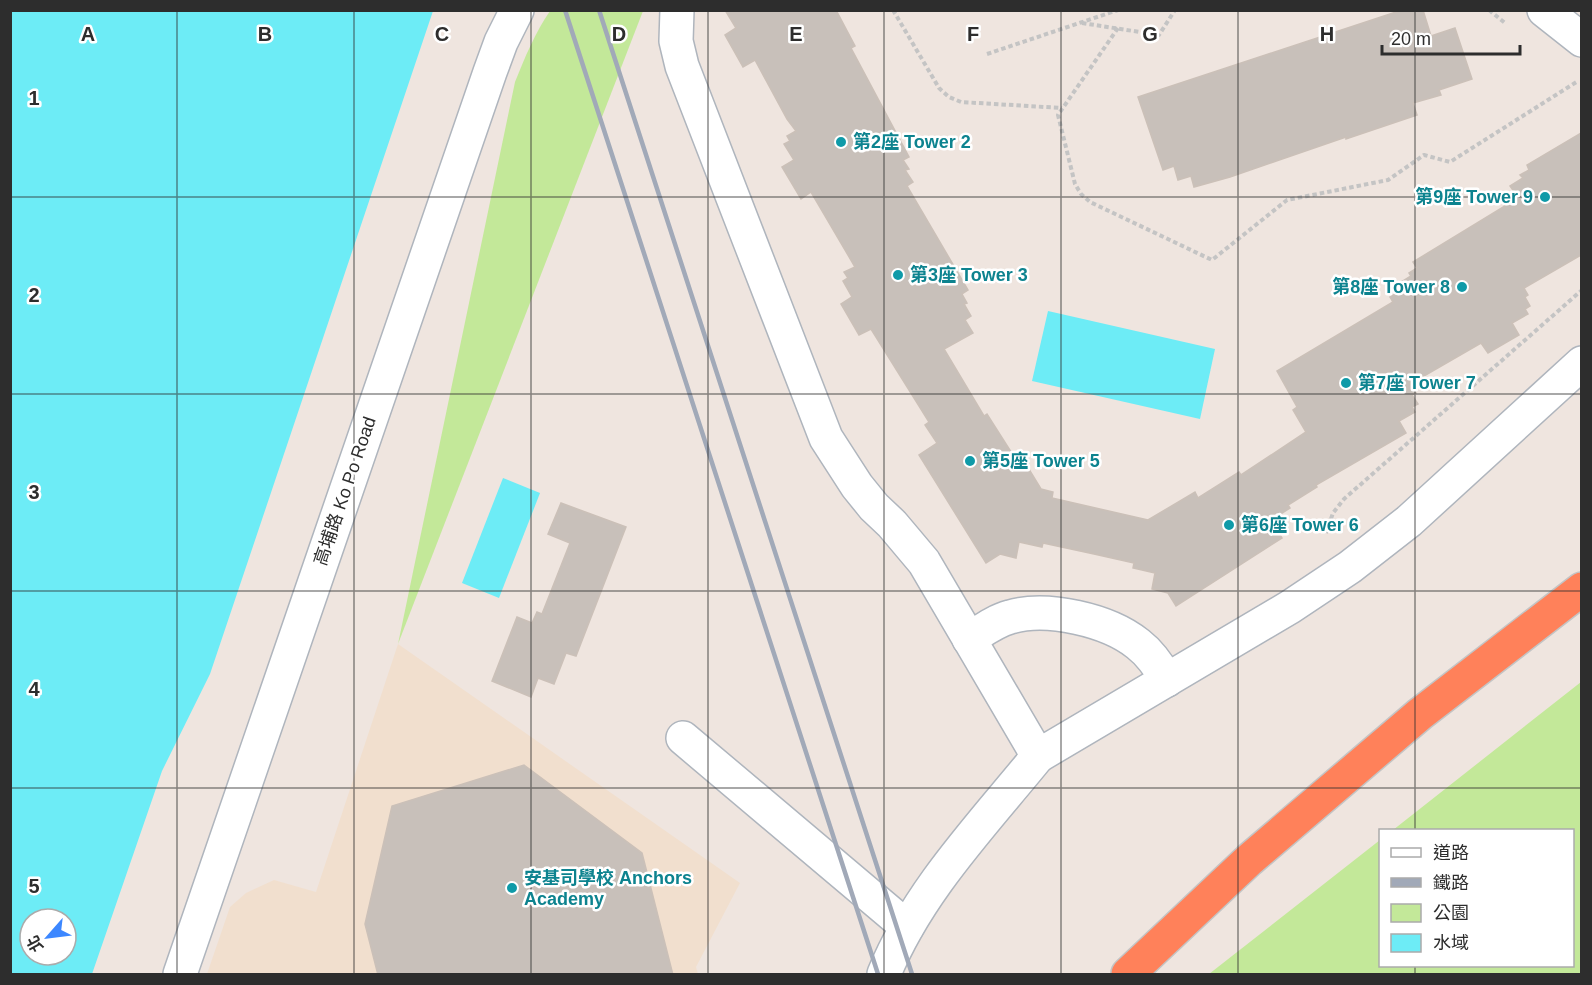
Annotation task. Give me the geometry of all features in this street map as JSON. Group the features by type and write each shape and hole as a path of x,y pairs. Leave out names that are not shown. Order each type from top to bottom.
{"highway":[{"path":"1128,975 1258,852 1420,714 1581,589"}],"street":[{"name":"高埔路 Ko Po Road","path":"180,975 490,72 501,42 517,10"},
{"path":"677,10 676,41 682,66 826,438 857,486 924,562 1038,756"},
{"path":"1544,10 1581,40"},
{"path":"884,975 892,953 917,909 947,868 1038,756 1290,607 1350,567 1410,521 1581,363"},
{"path":"969,639 1008,617 1031,613 1054,614 1100,624 1120,632 1138,643 1155,660 1167,680"},
{"path":"683,738 907,927"}],"path":[{"path":"893,10 939,88 949,97 961,102 1062,108"},
{"path":"987,54 1118,10"},
{"path":"1081,23 1159,35 1175,10"},
{"path":"1118,28 1058,115 1075,184 1090,202 1212,260 1287,200 1388,180 1424,155 1450,162 1579,81"},
{"path":"1324,541 1333,513 1344,499 1581,290"}],"shaded area":[{"name":"安基司學校 Anchors Academy","path":"398,644 740,883 696,967 698,974 207,974 230,907 246,893 274,880 316,892"}],"green space":[{"path":"550,11 643,11 398,644 515,82 535,37"},
{"path":"1581,682 1581,974 1209,974 1379,841 1379,967 1574,967 1574,829 1394,829"}],"water":[{"path":"10,11 433,11 210,674 162,771 92,974 11,974"},
{"path":"1048,311 1215,349 1200,419 1032,381"},
{"path":"503,478 540,493 499,598 462,583"}],"building":[{"path":"725,10 836,10 855,46 851,48 909,157 903,160 909,169 905,170 913,182 907,186 968,290 962,294 967,303 964,304 971,316 965,320 973,333 944,349 984,416 987,414 1013,455 1018,451 1041,489 1053,492 1052,498 1148,520 1195,492 1198,498 1239,472 1241,475 1306,432 1293,410 1297,407 1277,371 1393,302 1390,297 1402,290 1398,284 1411,276 1409,273 1417,268 1413,262 1505,206 1502,201 1515,193 1510,186 1523,178 1520,175 1529,170 1527,165 1581,133 1581,255 1524,288 1528,295 1525,297 1530,306 1525,309 1528,314 1512,323 1519,335 1488,353 1481,343 1410,384 1416,393 1412,395 1418,404 1412,407 1415,412 1399,421 1406,433 1316,485 1317,487 1288,505 1290,508 1271,520 1282,538 1176,606 1168,593 1152,589 1155,573 1133,568 1134,563 1043,543 1042,547 1019,542 1016,558 1000,554 986,563 919,455 937,443 925,425 929,422 871,329 859,335 841,304 852,297 843,281 848,278 844,272 855,267 811,192 801,199 782,167 794,160 784,144 790,141 787,136 796,131 755,60 743,67 725,35 736,28"},
{"path":"1402,10 1423,10 1431,36 1455,28 1472,79 1439,90 1441,95 1413,103 1417,115 1230,177 1194,187 1191,176 1178,180 1174,166 1163,170 1138,97"},
{"path":"561,503 626,527 576,656 566,653 554,684 538,678 531,697 492,681 517,617 532,623 537,612 542,614 570,543 548,534"},
{"name":"安基司學校 Anchors Academy","path":"524,765 642,853 673,975 378,975 365,924 392,806"}],"railway":[{"path":"565,10 878,974"},
{"path":"599,10 912,974"}],"place":[{"name":"第2座 Tower 2","path":"841,142"},
{"name":"第9座 Tower 9","path":"1545,197"},
{"name":"第3座 Tower 3","path":"898,275"},
{"name":"第8座 Tower 8","path":"1462,287"},
{"name":"第7座 Tower 7","path":"1346,383"},
{"name":"第5座 Tower 5","path":"970,461"},
{"name":"第6座 Tower 6","path":"1229,525"},
{"name":"安基司學校 Anchors Academy","path":"512,888"}]}
